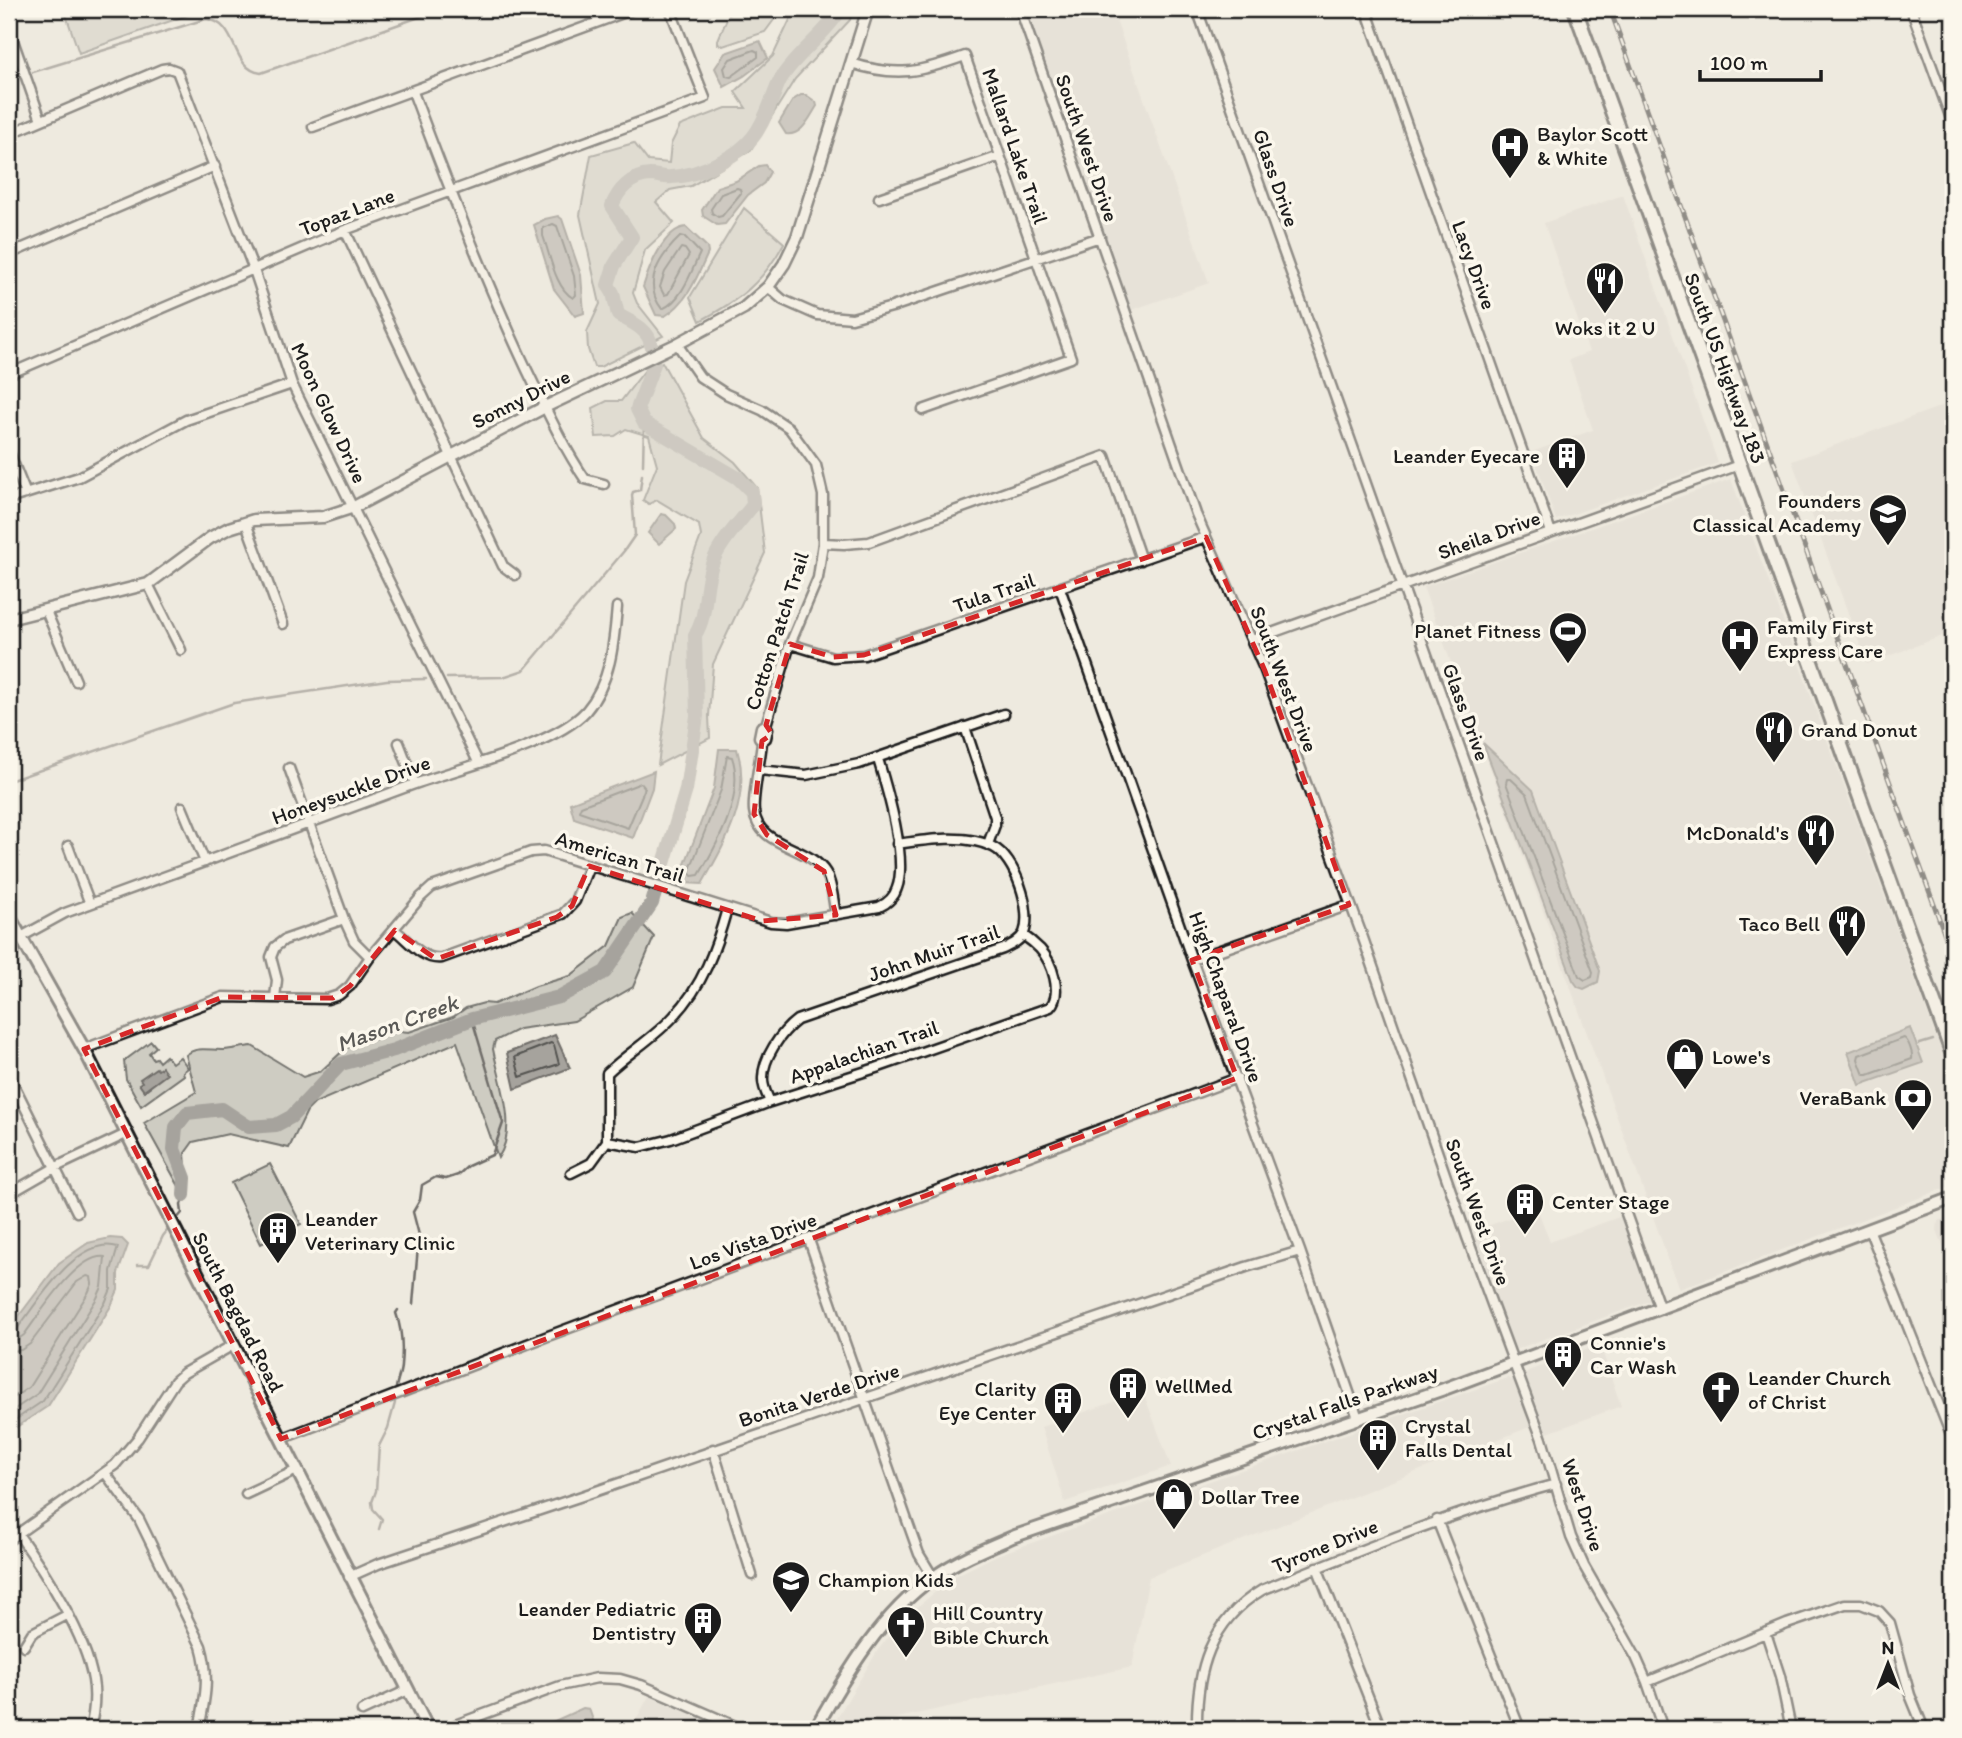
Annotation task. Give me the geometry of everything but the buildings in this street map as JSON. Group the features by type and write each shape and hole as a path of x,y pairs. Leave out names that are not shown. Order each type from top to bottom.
{"main road":[{"name":"South US Highway 183","path":"1575,9 1953,1055"},
{"name":"South Bagdad Road","path":"9,916 84,1049 428,1729"},
{"name":"Crystal Falls Parkway","path":"816,1729 867,1646 903,1603 933,1577 968,1556 1015,1536 1513,1363 1953,1198"}],"street":[{"path":"313,127 634,9"},
{"name":"Topaz Lane","path":"9,374 345,230 705,98 670,9"},
{"name":"Sonny Drive","path":"9,619 148,584 210,538 229,528 267,519 323,517 354,507 545,407 677,344 744,307 768,287 784,264 797,237 868,9"},
{"name":"South West Drive","path":"1020,9 1196,514 1252,640 1363,938 1513,1363"},
{"name":"Glass Drive","path":"1197,9 1660,1309"},
{"name":"Lacy Drive","path":"1366,9 1551,532"},
{"path":"1911,9 1953,124"},
{"path":"9,29 41,120 9,135"},
{"name":"Mallard Lake Trail","path":"851,63 878,71 904,73 935,67 965,56 1071,358 923,410"},
{"name":"Moon Glow Drive","path":"41,120 162,69 172,69 180,76 254,270 292,384 478,762"},
{"path":"413,92 501,316 545,407 565,448 586,479 604,484"},
{"path":"879,198 1000,156"},
{"path":"9,254 215,166"},
{"path":"345,230 503,565 515,575"},
{"path":"768,287 783,300 817,315 852,318 1100,237"},
{"name":"Cotton Patch Trail","path":"677,344 700,377 726,394 762,410 789,428 816,466 823,495 823,543 818,578 790,644 766,725 761,727 760,770 753,808 759,826 767,835 816,862 824,871 829,881 836,915"},
{"path":"9,499 79,477 186,420 292,384"},
{"path":"9,452 26,494"},
{"path":"823,543 869,542 1105,456 1141,560"},
{"name":"Sheila Drive","path":"1252,640 1739,465"},
{"path":"246,523 283,624"},
{"name":"Tula Trail","path":"790,644 833,657 864,655 1206,537"},
{"path":"148,584 181,650"},
{"name":"High Chaparal Drive","path":"1060,588 1359,1418"},
{"name":"Honeysuckle Drive","path":"21,937 55,918 90,904 564,730 587,710 606,677 614,645 617,607"},
{"path":"46,611 76,681"},
{"path":"760,770 806,775 878,759 1004,714"},
{"path":"897,844 944,838 988,845 995,825 994,812 965,727"},
{"path":"399,743 415,784"},
{"name":"American Trail","path":"84,1049 230,996 333,998 350,986 370,957 432,887 531,852 544,851 762,921 779,923 873,909 890,901 900,881 889,795 878,759"},
{"path":"289,768 344,919 355,942 370,957"},
{"path":"182,807 205,862"},
{"name":"John Muir Trail","path":"770,1102 763,1080 766,1063 787,1029 797,1020 1009,946 1023,935 1026,909 1014,871 1003,854 988,845"},
{"path":"68,846 90,904"},
{"path":"395,930 425,956 442,958 563,914 575,901 589,866"},
{"path":"1192,960 1349,905"},
{"path":"571,1173 591,1163 607,1141 607,1073 674,1016 705,972 716,948 727,909"},
{"path":"275,998 277,980 271,957 275,947 284,940 344,919"},
{"name":"Appalachian Trail","path":"607,1141 640,1147 671,1139 770,1102 1050,1007 1057,990 1046,958 1038,947 1023,935"},
{"path":"9,1075 77,1212"},
{"name":"Los Vista Drive","path":"281,1439 1237,1078"},
{"path":"9,1194 56,1167 127,1134"},
{"path":"1869,1229 1953,1440"},
{"path":"809,1240 919,1554 933,1577"},
{"name":"Bonita Verde Drive","path":"349,1577 378,1564 713,1449 1300,1251"},
{"path":"9,1540 106,1474 134,1444 175,1381 233,1345"},
{"name":"West Drive","path":"1513,1363 1542,1439 1577,1552 1647,1682 1663,1729"},
{"path":"713,1449 752,1575"},
{"path":"246,1494 297,1470"},
{"path":"106,1474 139,1519 201,1646 206,1665 206,1690 198,1729"},
{"name":"Tyrone Drive","path":"1197,1729 1202,1676 1211,1644 1233,1611 1249,1598 1317,1567 1437,1520 1556,1484"},
{"path":"1437,1520 1520,1729"},
{"path":"18,1534 39,1563 87,1655 93,1678 94,1702 90,1729"},
{"path":"1317,1567 1381,1729"},
{"path":"1647,1682 1845,1604 1861,1604 1879,1611 1890,1623 1903,1671 1924,1729"},
{"path":"24,1646 32,1633 67,1615"},
{"path":"1766,1633 1780,1676 1791,1729"},
{"path":"444,1729 561,1686 597,1678 620,1679 642,1685 742,1729"},
{"path":"362,1711 408,1690"}],"highlighted area":[{"path":"1206,537 1265,671 1349,905 1192,960 1237,1078 281,1439 84,1049 223,997 333,998 350,986 395,930 436,959 557,917 572,906 589,866 762,921 836,915 824,871 767,835 754,814 762,741 772,734 766,725 790,644 833,657 864,655"}],"shaded area":[{"path":"64,9 205,9 79,53"},
{"path":"731,9 782,9 765,32 723,46 718,44 718,40"},
{"path":"795,9 853,9 850,20 795,79 750,151 691,186 670,190 656,202 674,223 645,250 633,293 637,303 663,336 600,367 594,367 588,349 587,332 600,304 580,215 591,155 634,143 648,161 669,163 671,144 680,126 726,108 746,108 735,92 773,56"},
{"path":"1021,9 1112,9 1209,283 1126,312"},
{"path":"1623,195 1718,463 1556,520 1532,452 1593,430 1569,360 1589,352 1544,223"},
{"path":"744,208 784,243 768,269 749,289 727,306 700,321 690,297"},
{"path":"662,362 704,438 735,462 757,488 765,553 713,664 710,738 658,765 684,581 701,536 699,525 657,500 649,504 643,500 657,465 649,436 626,429 615,436 596,437 593,408 607,401 621,401 645,370"},
{"name":"Founders Classical Academy","path":"1953,402 1953,632 1867,664 1792,461"},
{"path":"1731,479 1953,1082 1953,1185 1679,1289 1423,587"},
{"path":"632,913 654,937 633,987 574,1021 519,1029 495,1041 493,1049 507,1119 504,1146 498,1158 457,1042 315,1103 307,1111 289,1148 228,1134 193,1142 185,1153 188,1193 181,1190 144,1123 196,1092 186,1055 190,1052 199,1049 224,1050 252,1046 303,1077 321,1071 346,1048 399,1031 409,1032 453,1017 466,1008 484,1003 494,1004 536,986 570,976 609,946 622,917"},
{"path":"151,1041 156,1047 149,1053 153,1059 156,1058 159,1062 166,1056 172,1063 180,1057 188,1068 183,1072 184,1075 141,1106 126,1079 124,1061"},
{"path":"270,1164 301,1224 261,1244 231,1183"},
{"path":"1537,1208 1550,1242 1622,1216 1652,1300 1514,1350 1471,1232"},
{"path":"1953,1215 1953,1271 1937,1230 1938,1221"},
{"path":"1600,1345 1621,1406 1545,1434 1524,1376 1528,1371"},
{"path":"1508,1378 1515,1381 1532,1426 1149,1577 1132,1667 884,1721 882,1729 830,1729 878,1650 902,1620 953,1577 997,1555"},
{"path":"1143,1392 1171,1466 1065,1502 1041,1427"},
{"path":"649,1696 701,1718 722,1729 631,1729"}],"water":[{"path":"760,41 768,58 724,87 715,68 725,53"},
{"path":"806,95 816,102 817,106 801,129 786,134 779,123 793,100"},
{"path":"765,165 770,172 764,183 748,195 725,224 717,225 703,216 702,210 717,187 736,181"},
{"path":"558,216 562,219 581,275 584,313 575,316 554,289 534,225"},
{"path":"686,227 707,247 708,253 680,304 665,316 656,315 643,287 653,260 664,242 678,229"},
{"path":"661,514 675,524 676,529 659,544 648,533"},
{"path":"1483,743 1533,790 1600,971 1598,982 1584,989 1578,987 1573,980"},
{"path":"719,749 737,749 741,767 739,802 728,836 702,884 684,883 680,877 714,788"},
{"path":"654,771 652,788 633,838 574,818 570,803"},
{"path":"1910,1028 1923,1063 1860,1085 1848,1052"},
{"path":"555,1035 570,1068 515,1089 507,1053"},
{"path":"162,1067 167,1074 144,1091 139,1084 142,1082 140,1079"},
{"path":"110,1238 122,1239 128,1245 118,1273 118,1290 111,1306 48,1406 9,1432 9,1329 59,1263 88,1243"},
{"path":"583,1708 589,1709 596,1729 537,1729"}],"waterway":[{"path":"33,72 206,19 217,22 224,28 244,63 251,70 261,73 442,9"},
{"name":"Mason Creek","path":"651,345 643,330 618,315 613,293 608,285 614,266 632,237 612,206 615,200 622,189 637,178 691,174 740,150 758,130 782,77 841,9"},
{"path":"9,82 16,80"},
{"name":"Mason Creek","path":"654,364 637,409 644,423 738,478 752,492 753,505 722,545 708,578 702,618 695,635 697,716 686,790 659,880"},
{"path":"643,465 644,423"},
{"path":"447,678 503,677 524,670 635,535 632,495 640,490 642,475"},
{"path":"9,781 234,703 387,680 426,679"},
{"name":"Mason Creek","path":"184,1195 185,1178 174,1149 176,1127 187,1113 222,1109 249,1127 276,1125 291,1117 341,1064 394,1050 472,1019 559,997 605,972 652,903 655,893"},
{"path":"413,1304 419,1235 413,1212 420,1200 422,1185 436,1177 446,1179 458,1175 468,1166 492,1155 503,1123 472,1019"},
{"path":"1920,1044 1933,1040"},
{"name":"Mason Creek","path":"174,1222 182,1213 184,1195"},
{"name":"Mason Creek","path":"137,1265 149,1265 170,1227"},
{"path":"396,1388 402,1352 396,1313 398,1310"},
{"path":"379,1529 382,1519 373,1509 372,1502 376,1491 379,1446 388,1428 395,1403"}],"railway":[{"path":"1610,9 1953,957"}],"place":[{"name":"Baylor Scott & White","path":"1510,180"},
{"name":"Woks it 2 U","path":"1605,315"},
{"name":"Leander Eyecare","path":"1567,490"},
{"name":"Founders Classical Academy","path":"1888,547"},
{"name":"Planet Fitness","path":"1568,665"},
{"name":"Family First Express Care","path":"1740,673"},
{"name":"Grand Donut","path":"1774,764"},
{"name":"McDonald's","path":"1816,867"},
{"name":"Taco Bell","path":"1847,958"},
{"name":"Lowe's","path":"1685,1091"},
{"name":"VeraBank","path":"1913,1132"},
{"name":"Center Stage","path":"1525,1236"},
{"name":"Leander Veterinary Clinic","path":"278,1265"},
{"name":"Connie's Car Wash","path":"1563,1389"},
{"name":"WellMed","path":"1128,1420"},
{"name":"Leander Church of Christ","path":"1721,1424"},
{"name":"Clarity Eye Center","path":"1063,1435"},
{"name":"Crystal Falls Dental","path":"1378,1472"},
{"name":"Dollar Tree","path":"1174,1531"},
{"name":"Champion Kids","path":"791,1614"},
{"name":"Leander Pediatric Dentistry","path":"703,1655"},
{"name":"Hill Country Bible Church","path":"906,1659"}]}
